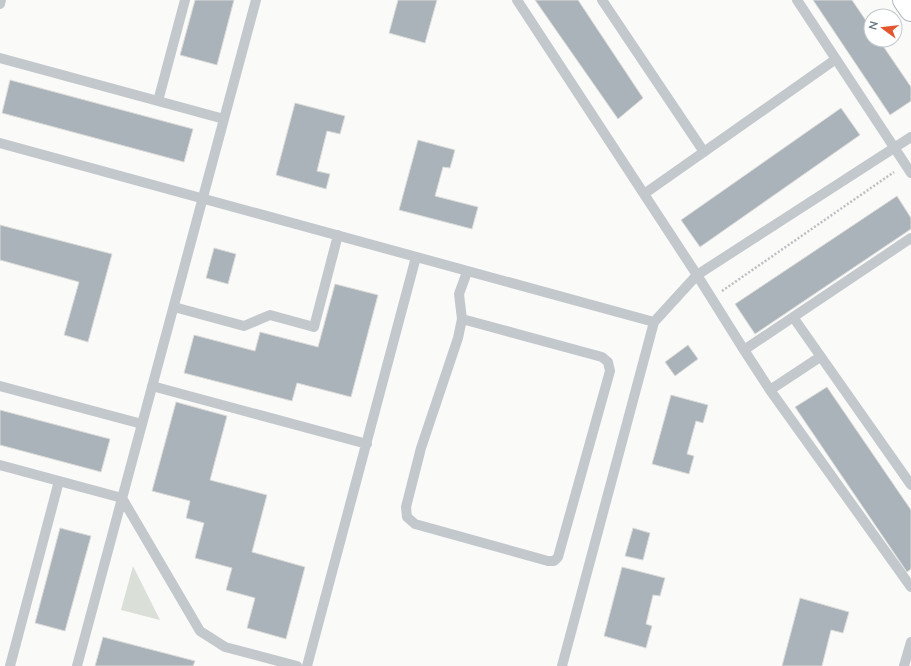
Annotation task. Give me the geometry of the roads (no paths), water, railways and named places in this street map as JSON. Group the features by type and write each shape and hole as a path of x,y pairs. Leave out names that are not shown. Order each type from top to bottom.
{"main road":[{"path":"904,0 911,10"}],"lane":[{"path":"0,4 1,0"},
{"path":"158,101 185,0"},
{"path":"77,666 256,0"},
{"path":"517,0 712,298 770,390 911,587"},
{"path":"602,0 704,152"},
{"path":"797,0 908,169"},
{"path":"0,58 224,119"},
{"path":"644,194 836,59"},
{"path":"562,666 654,322 697,275 911,137"},
{"path":"0,143 654,322"},
{"path":"174,307 244,326 270,316 314,327 338,235"},
{"path":"744,350 911,238"},
{"path":"307,666 416,257"},
{"path":"462,319 602,357 608,362 610,370 608,378 558,557 554,561 548,561 415,524 407,517 406,507 421,448 458,338 462,319 459,294 467,272"},
{"path":"793,317 911,485"},
{"path":"770,390 820,357"},
{"path":"0,386 142,424"},
{"path":"152,386 367,444"},
{"path":"0,465 122,498 200,631 225,647 297,666"},
{"path":"10,666 59,481"},
{"path":"904,666 911,642"}]}
